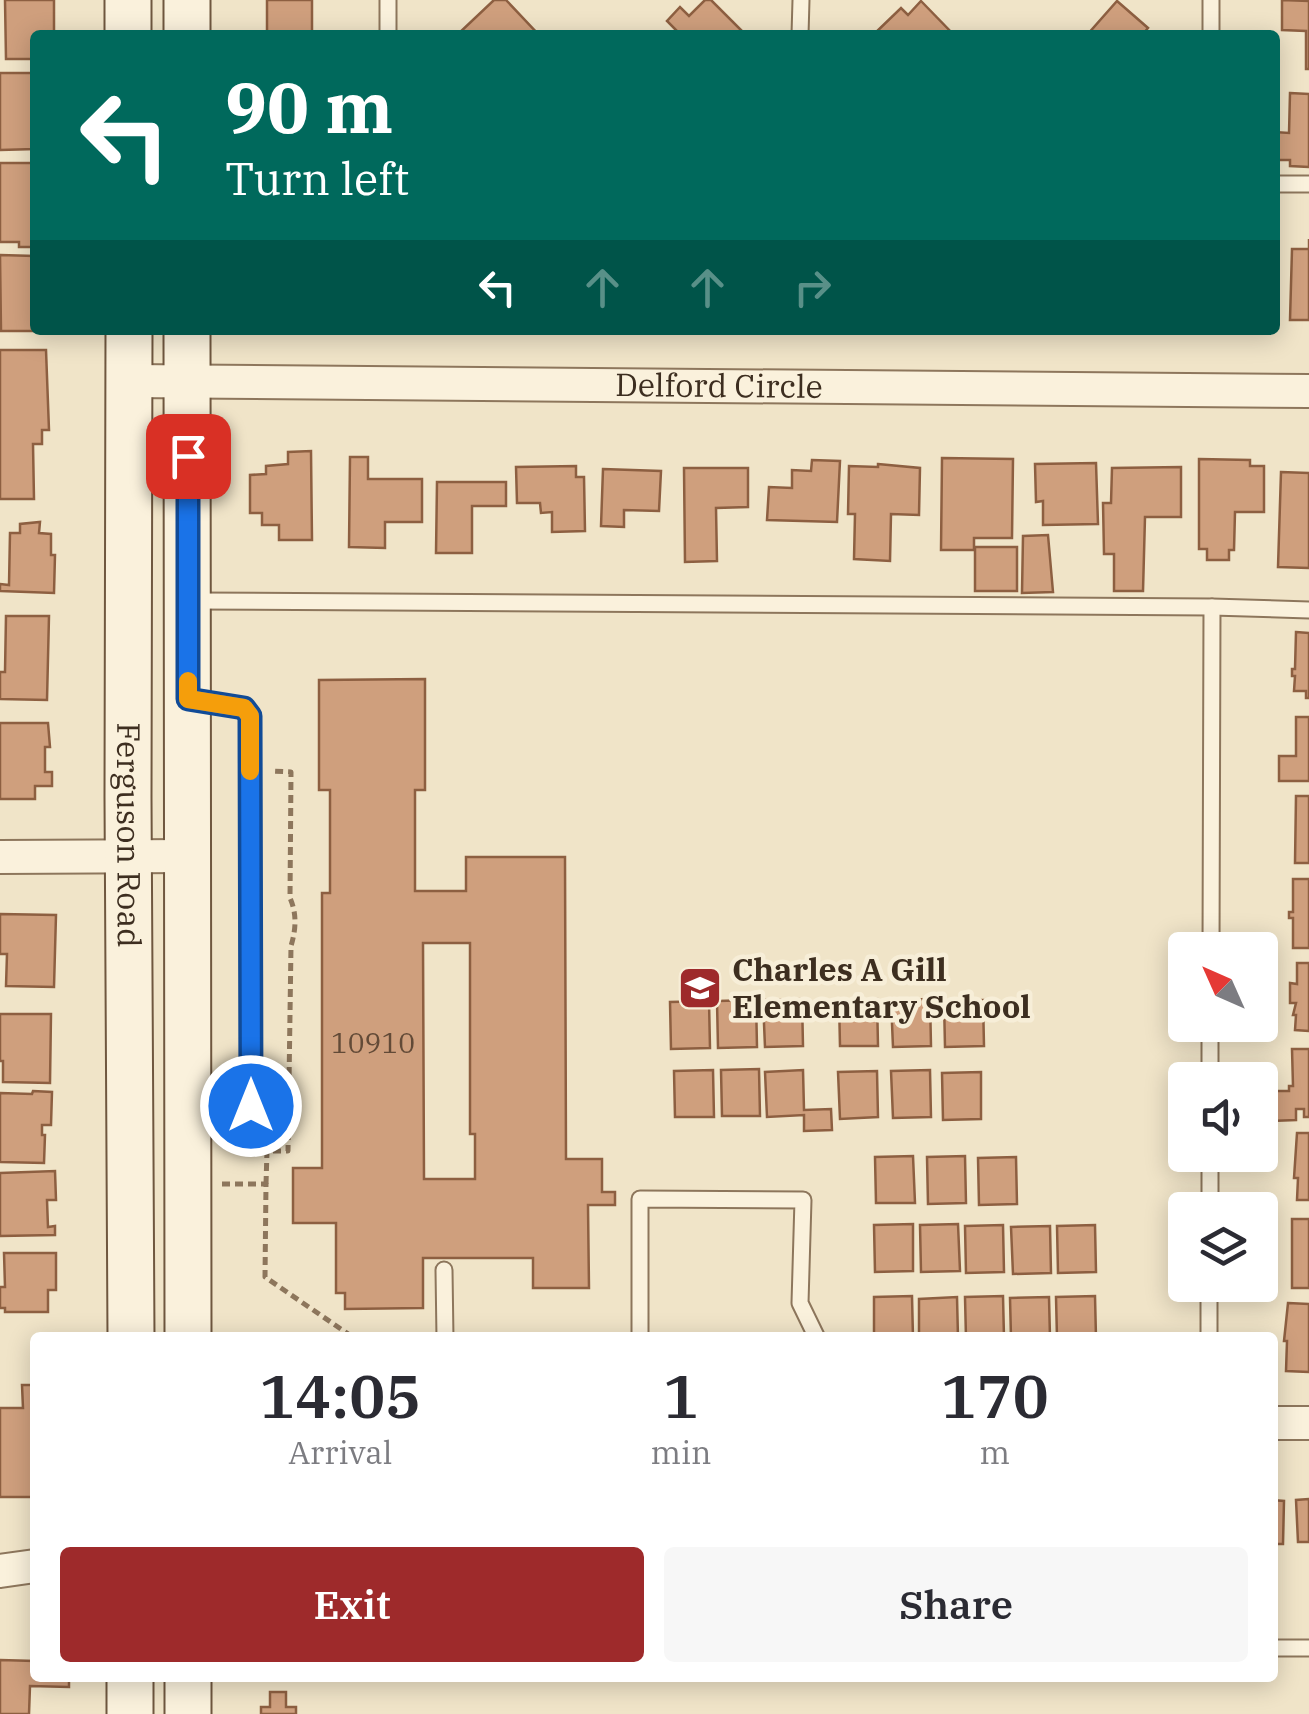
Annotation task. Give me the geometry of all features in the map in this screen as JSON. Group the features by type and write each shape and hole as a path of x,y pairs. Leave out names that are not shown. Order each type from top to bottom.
{"main road":[{"path":"128,0 128,30"},
{"path":"188,0 188,30"},
{"name":"Ferguson Road","path":"129,335 131,1332"},
{"name":"Ferguson Road","path":"188,335 188,1332"},
{"path":"130,1682 130,1714"},
{"path":"188,1682 188,1714"}],"street":[{"name":"Delford Circle","path":"130,381 1309,391"},
{"path":"0,858 189,856"},
{"path":"1278,1422 1309,1423"},
{"path":"0,1571 30,1567"}],"lane":[{"path":"388,0 388,30"},
{"path":"800,30 801,0"},
{"path":"1211,0 1211,30"},
{"path":"1280,184 1309,184"},
{"path":"188,601 1309,610"},
{"path":"1211,932 1212,608"},
{"path":"188,699 244,708 250,716 251,1106 246,1121 189,1130"},
{"path":"640,1332 640,1199 802,1200 800,1303 814,1332"},
{"path":"444,1270 444,1332"},
{"path":"1209,1302 1209,1332"},
{"path":"1278,1648 1309,1648"}],"path":[{"path":"250,771 291,772 290,898 296,910 291,946 288,1151 266,1151 265,1277 345,1332"},
{"path":"219,1184 266,1184"}],"building":[{"path":"5,0 54,0 54,30 30,30 30,59 6,59"},
{"path":"267,0 312,0 312,30 267,30"},
{"path":"494,0 506,0 534,30 462,30"},
{"path":"705,0 711,0 741,30 676,30 667,21 680,7 689,16"},
{"path":"1282,0 1309,1 1309,69 1306,31 1282,30"},
{"path":"921,1 949,30 878,30 901,8 908,15"},
{"path":"1117,1 1148,28 1146,30 1091,30"},
{"path":"0,73 30,73 30,149 0,150"},
{"path":"1290,93 1309,94 1309,167 1290,166 1290,160 1280,160 1280,132 1289,133"},
{"path":"0,163 30,163 30,247 19,247 19,242 0,242"},
{"path":"1292,249 1309,249 1309,320 1290,320"},
{"path":"0,255 30,256 30,331 1,331"},
{"path":"0,350 46,350 49,430 42,430 42,444 33,444 34,499 0,499"},
{"path":"311,451 312,540 279,540 279,525 262,525 262,513 250,513 250,475 266,474 266,466 288,464 288,452"},
{"path":"350,457 368,457 368,479 422,479 422,522 385,522 385,548 349,547"},
{"path":"942,458 1013,459 1012,538 974,538 974,550 941,550"},
{"path":"1199,459 1250,460 1250,466 1264,466 1264,512 1235,512 1234,550 1229,550 1229,560 1207,560 1207,549 1199,549"},
{"path":"812,460 840,461 837,522 767,520 769,487 792,488 792,470 811,471"},
{"path":"1096,463 1098,524 1043,525 1043,501 1036,502 1035,464"},
{"path":"576,466 576,477 584,477 585,531 552,532 552,512 541,513 540,503 517,503 516,467"},
{"path":"849,466 920,468 919,515 891,514 890,561 854,559 855,514 848,514"},
{"path":"1181,467 1181,517 1145,517 1143,591 1114,591 1114,554 1104,554 1103,503 1111,503 1112,468"},
{"path":"684,468 748,468 748,507 716,508 717,561 685,562"},
{"path":"603,469 661,471 659,511 624,510 624,527 601,526"},
{"path":"1281,472 1309,473 1309,568 1278,567"},
{"path":"437,482 506,482 506,506 472,506 472,553 436,553"},
{"path":"40,522 39,533 51,534 54,593 0,591 0,584 9,585 10,533 20,533 20,524"},
{"path":"1048,535 1053,592 1022,593 1023,536"},
{"path":"975,547 1017,547 1017,591 975,591"},
{"path":"6,616 49,616 47,700 0,699 0,672 5,672"},
{"path":"1296,632 1309,633 1309,698 1306,691 1294,691"},
{"path":"425,679 425,790 415,790 415,891 466,891 466,857 565,857 566,1159 602,1159 602,1192 615,1192 615,1205 588,1205 589,1288 533,1288 533,1258 423,1258 423,1308 345,1309 345,1293 336,1293 336,1223 293,1223 293,1168 322,1168 322,893 330,893 330,790 319,790 319,680","holes":["423,943 470,943 470,1134 475,1134 475,1179 424,1179"]},
{"path":"1296,717 1309,717 1309,781 1279,781 1279,756 1296,756"},
{"path":"0,723 48,723 50,747 45,747 45,772 52,772 52,786 35,786 35,799 0,799"},
{"path":"1296,796 1309,796 1309,863 1295,863"},
{"path":"1293,879 1309,879 1309,948 1293,948 1293,918 1289,918 1289,912 1293,912"},
{"path":"0,914 56,915 54,987 6,986 7,954 0,954"},
{"path":"1297,963 1309,963 1309,1031 1295,1030 1296,1003 1290,1003 1290,983 1297,984"},
{"path":"802,999 803,1046 765,1047 763,1000"},
{"path":"877,999 878,1046 840,1046 839,1000"},
{"path":"930,999 931,1046 893,1047 891,1000"},
{"path":"756,1000 757,1047 718,1048 717,1001"},
{"path":"983,1000 984,1046 945,1047 944,1001"},
{"path":"709,1001 710,1048 671,1049 670,1002"},
{"path":"0,1014 51,1014 50,1083 3,1082"},
{"path":"1292,1049 1309,1049 1309,1117 1304,1117 1304,1109 1296,1109 1296,1120 1278,1121 1278,1091 1289,1091 1289,1086 1293,1086"},
{"path":"759,1069 760,1116 722,1116 721,1070"},
{"path":"713,1070 714,1117 675,1117 674,1071"},
{"path":"803,1070 804,1110 831,1109 832,1130 804,1131 804,1115 767,1117 765,1072"},
{"path":"930,1070 931,1117 893,1118 891,1071"},
{"path":"877,1071 878,1117 840,1119 838,1072"},
{"path":"981,1072 981,1119 943,1120 942,1073"},
{"path":"52,1092 51,1125 42,1125 44,1163 0,1162 0,1093"},
{"path":"1297,1133 1309,1133 1309,1200 1297,1200"},
{"path":"913,1156 915,1203 876,1203 875,1157"},
{"path":"965,1156 966,1203 928,1204 927,1157"},
{"path":"1016,1157 1017,1204 979,1205 978,1158"},
{"path":"55,1171 56,1200 47,1200 48,1227 55,1226 55,1235 0,1236 0,1173"},
{"path":"1292,1219 1309,1219 1309,1288 1292,1288"},
{"path":"913,1224 913,1271 875,1272 874,1225"},
{"path":"958,1224 960,1271 921,1272 920,1225"},
{"path":"1003,1225 1004,1272 966,1273 965,1226"},
{"path":"1095,1225 1096,1272 1058,1273 1057,1226"},
{"path":"1050,1226 1051,1273 1013,1274 1011,1227"},
{"path":"4,1253 56,1253 56,1290 48,1290 48,1312 5,1312 5,1308 0,1308 0,1287 5,1287"},
{"path":"912,1296 913,1332 874,1332 874,1297"},
{"path":"1003,1296 1004,1332 966,1332 965,1297"},
{"path":"1095,1296 1096,1332 1057,1332 1056,1297"},
{"path":"957,1297 958,1332 919,1332 919,1299"},
{"path":"1049,1297 1050,1332 1011,1332 1010,1298"},
{"path":"1288,1303 1309,1304 1309,1372 1286,1371"},
{"path":"22,1385 30,1385 30,1497 0,1497 0,1408 23,1408"},
{"path":"1309,1499 1309,1542 1298,1542 1296,1500"},
{"path":"1278,1500 1284,1501 1283,1544 1278,1544"},
{"path":"0,1660 30,1661 30,1682 69,1682 69,1687 30,1686 29,1714 0,1714"},
{"path":"270,1692 286,1692 286,1707 296,1707 296,1714 261,1714 261,1707 270,1707"}],"slow traffic":[{"path":"188,681 188,699 244,708 250,716 250,771"}],"place":[{"name":"Charles A Gill Elementary School","path":"700,988"}],"route":[{"path":"188,456 188,699 244,708 250,716 251,1106"}]}
